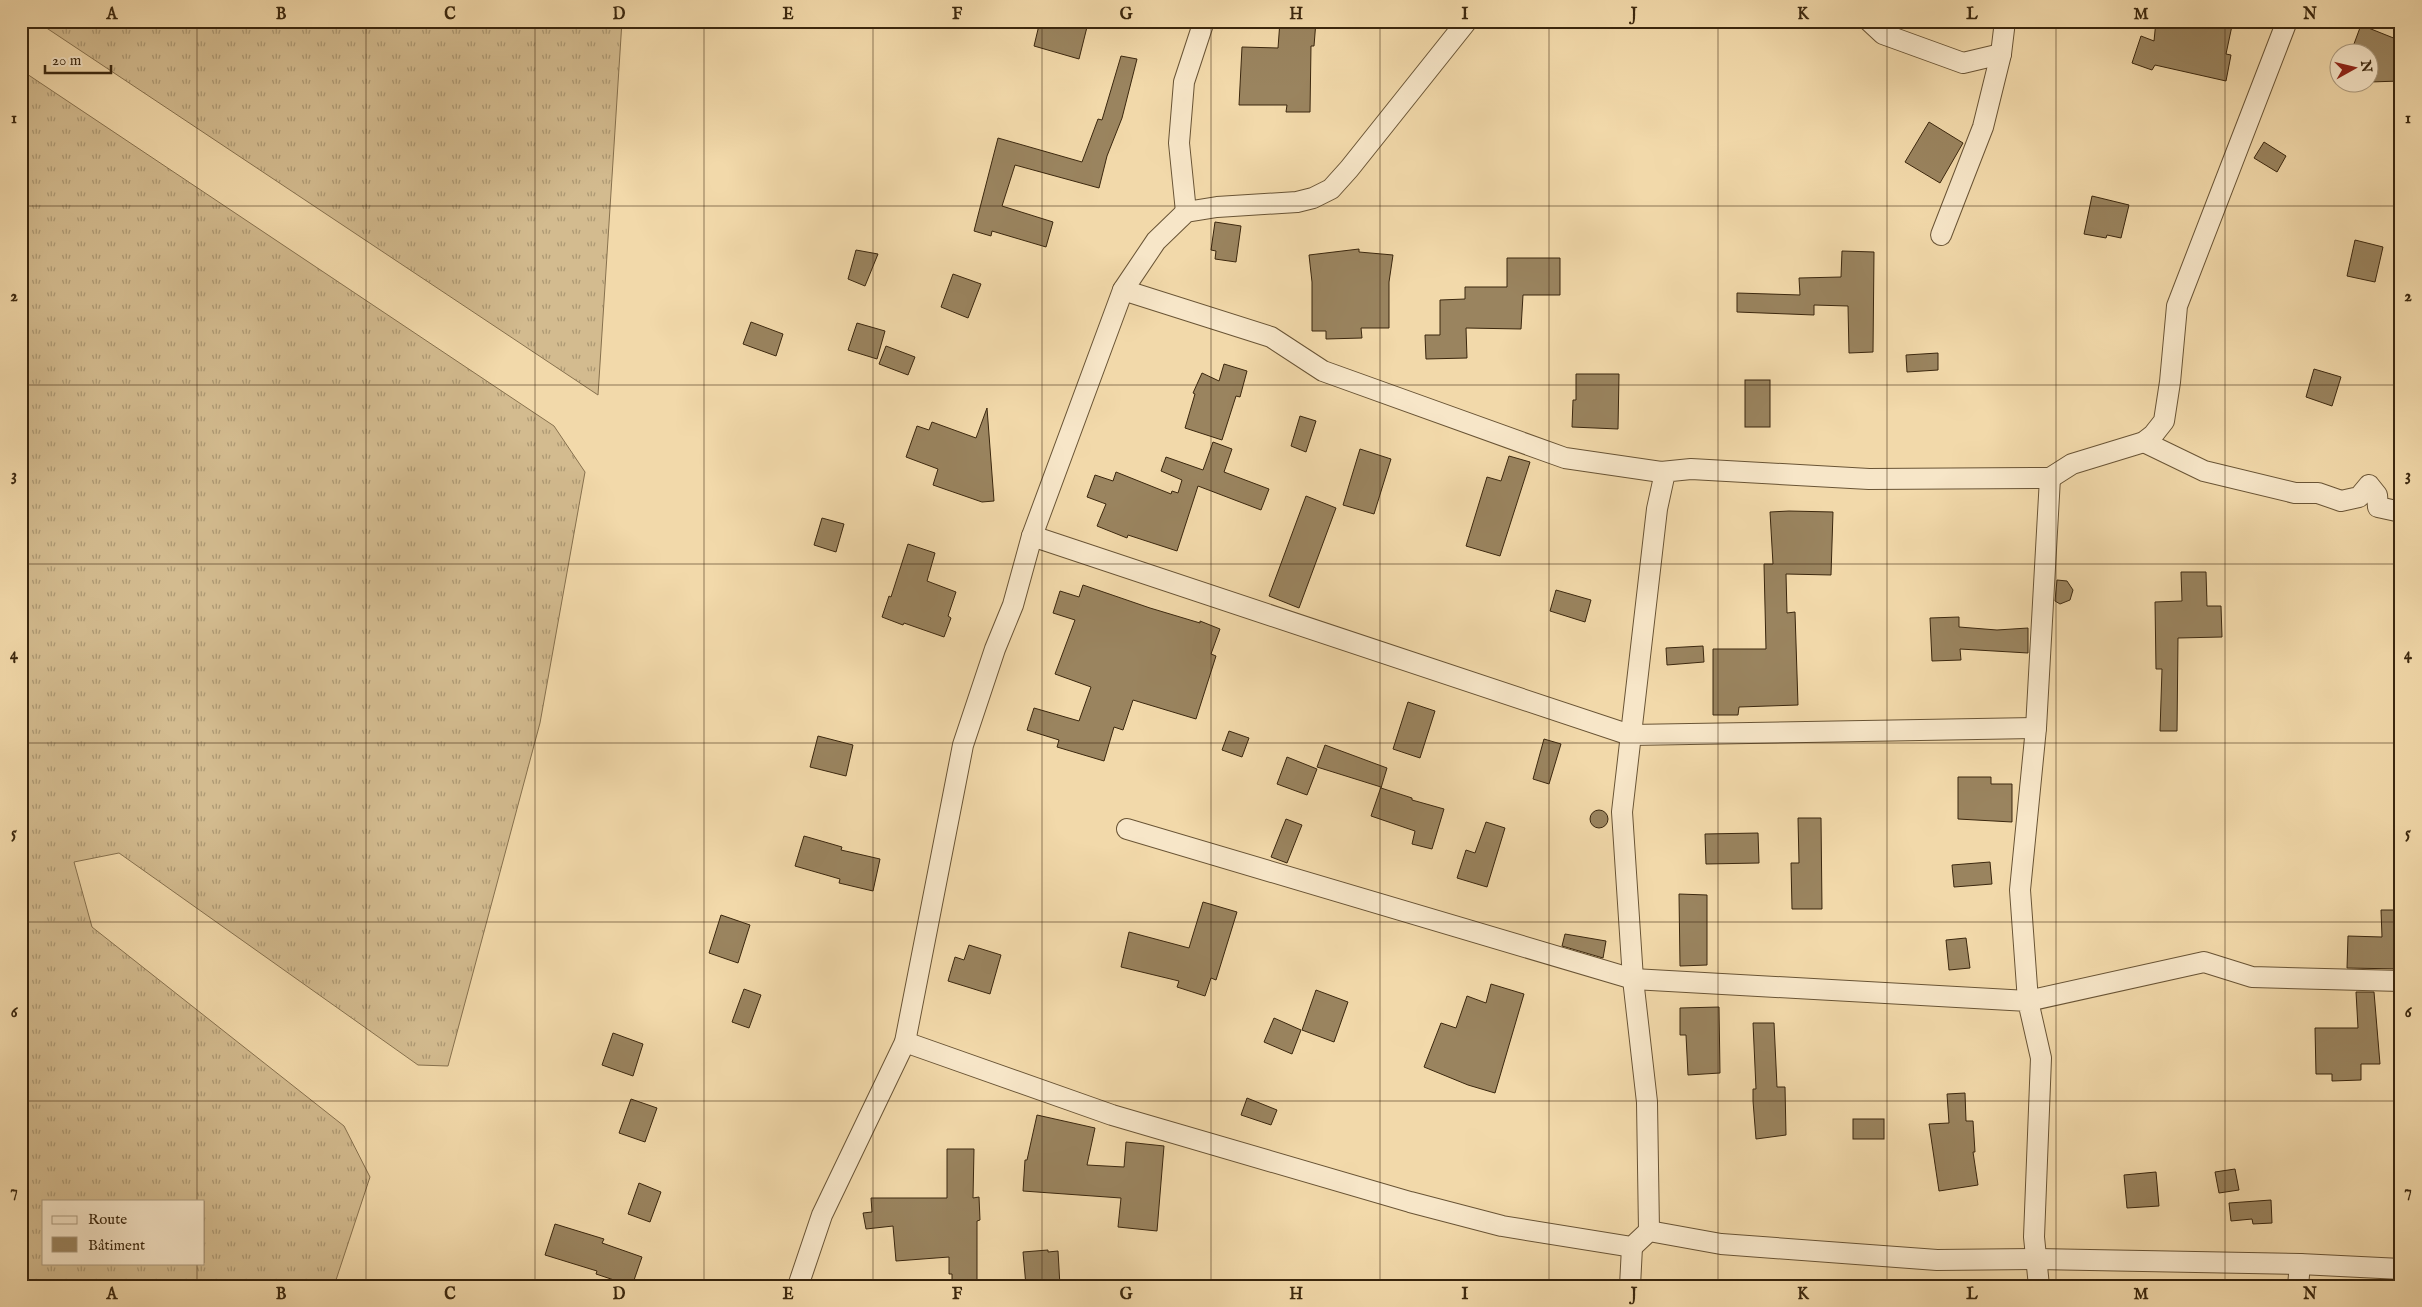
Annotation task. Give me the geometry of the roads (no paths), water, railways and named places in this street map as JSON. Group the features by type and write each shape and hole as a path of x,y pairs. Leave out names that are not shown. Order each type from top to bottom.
{"street":[{"path":"1186,212 1179,143 1184,82 1204,21"},
{"path":"798,1286 822,1215 905,1042 963,745 995,649 1013,605 1032,536 1123,290 1156,241 1186,212 1217,207 1297,202 1313,198 1331,189 1467,21"},
{"path":"1869,21 1883,34 1963,63 2001,54"},
{"path":"1942,235 1983,127 2001,54 2006,21"},
{"path":"1123,290 1271,337 1323,371 1565,458 1661,472 1691,469 1869,479 2050,478 2072,464 2144,442 2153,435 2164,421 2170,382 2177,306 2287,21"},
{"path":"2144,442 2204,471 2295,493 2318,493 2341,501 2359,497 2369,484 2377,495 2378,506 2401,512"},
{"path":"1630,1286 1632,1247 1649,1231 1647,1102 1634,979 1622,812 1657,509 1664,477 1661,472"},
{"path":"2039,1286 2034,1227 2041,1058 2028,1001 2020,890 2036,728 2050,478"},
{"path":"1032,536 1630,735 2036,728"},
{"path":"1126,829 1634,979 2028,1001 2204,962 2252,977 2401,981"},
{"path":"905,1042 1112,1115 1410,1202 1502,1226 1632,1247"},
{"path":"1649,1231 1721,1244 1927,1260 2037,1259 2300,1264 2401,1269"},
{"path":"2298,1286 2300,1264"}]}
